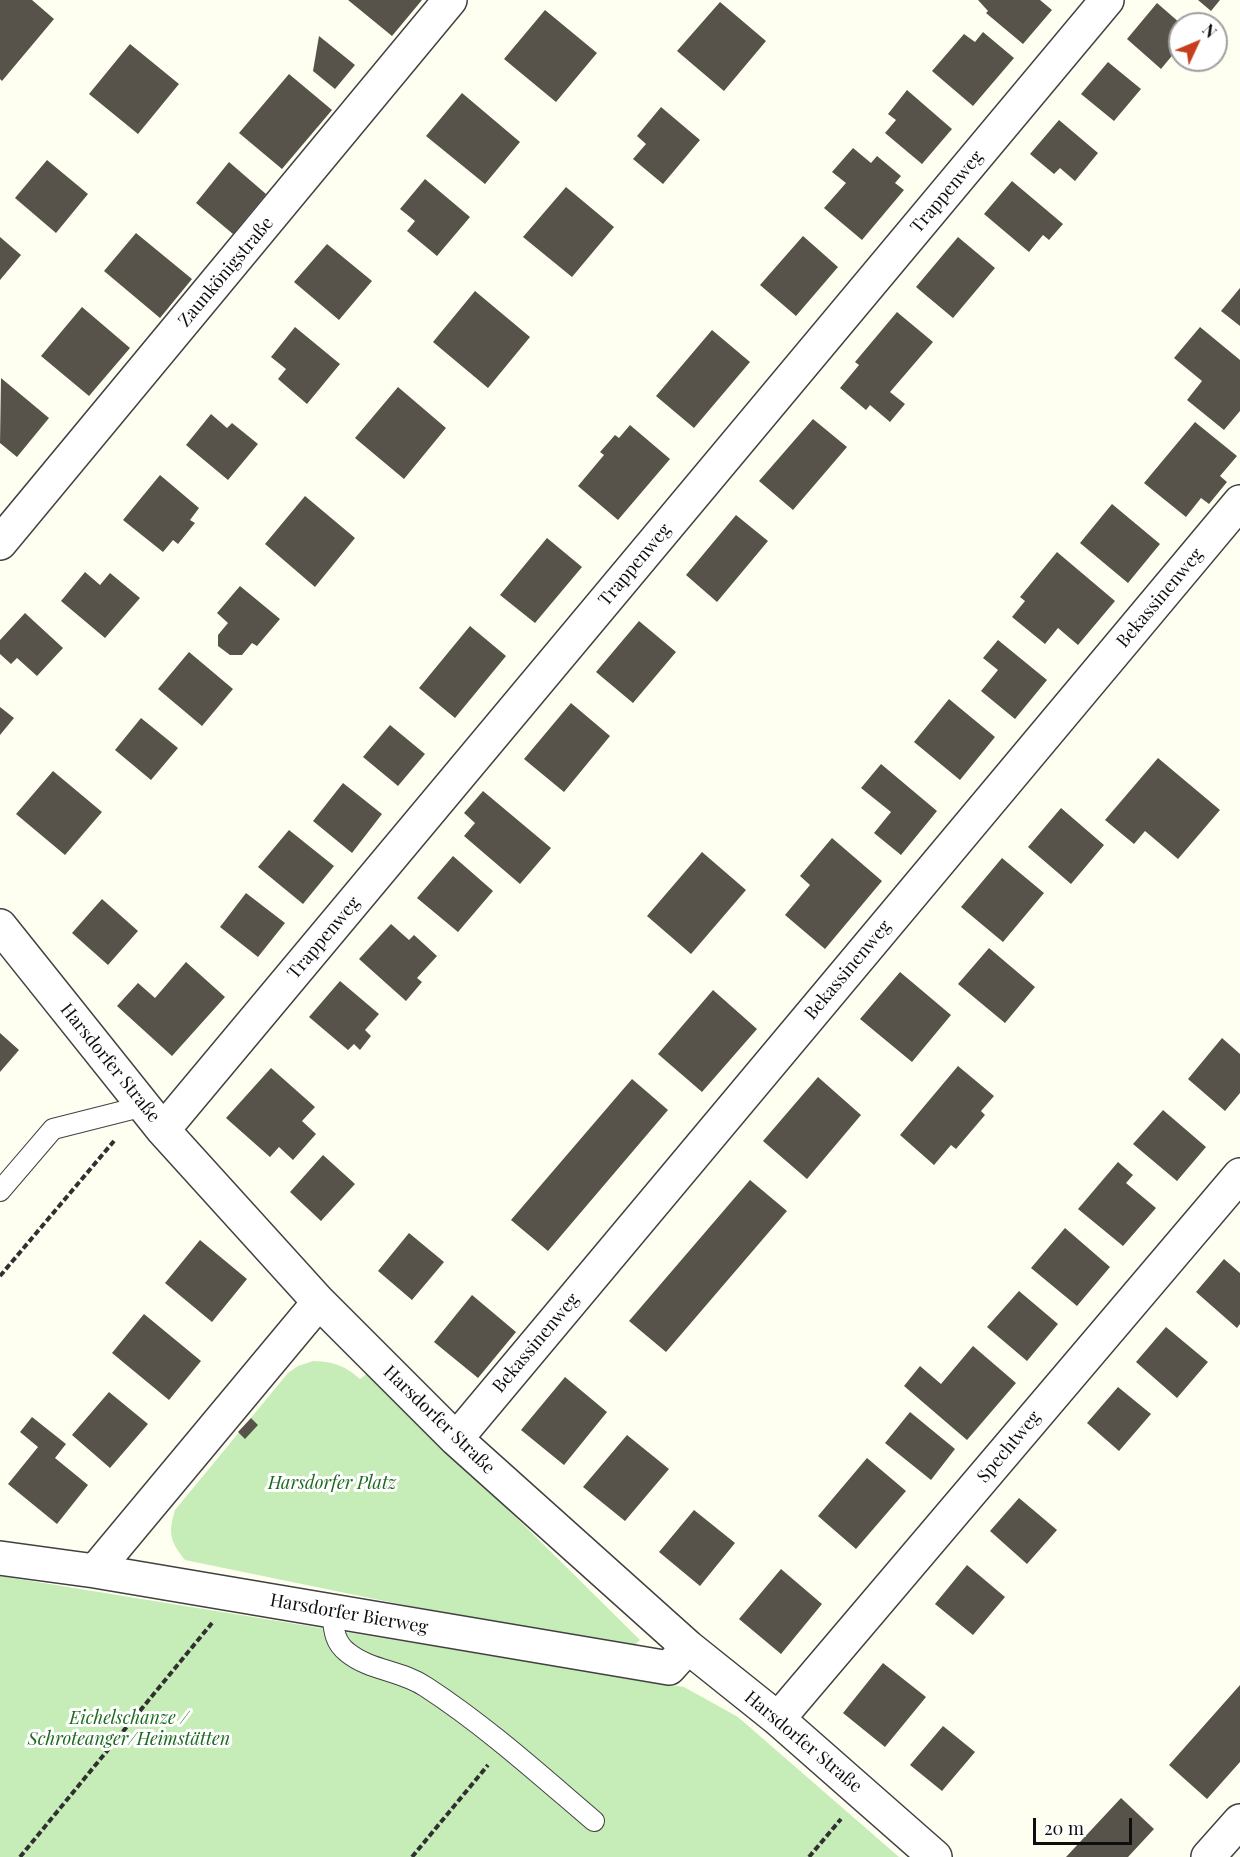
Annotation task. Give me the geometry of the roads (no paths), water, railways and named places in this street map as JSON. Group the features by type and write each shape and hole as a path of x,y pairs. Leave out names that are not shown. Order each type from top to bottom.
{"street":[{"name":"Zaunkönigstraße","path":"0,543 450,0"},
{"name":"Trappenweg","path":"154,1118 1107,0"},
{"name":"Bekassinenweg","path":"456,1438 1240,502"},
{"name":"Harsdorfer Straße","path":"0,926 154,1118 320,1302 456,1438 688,1647 778,1719 935,1857"},
{"name":"Spechtweg","path":"778,1719 1240,1174"},
{"path":"96,1571 320,1302"},
{"name":"Harsdorfer Bierweg","path":"0,1558 96,1571 669,1668 688,1647"},
{"path":"1208,1857 1240,1821"}],"lane":[{"path":"0,1191 53,1129 154,1118"},
{"path":"332,1611 334,1638 346,1652 366,1665 408,1677 426,1686 505,1745 594,1821"}],"park label":[{"name":"Harsdorfer Platz","path":"332,1483"},
{"name":"Eichelschanze / Schroteanger/Heimstätten","path":"129,1728"}]}
